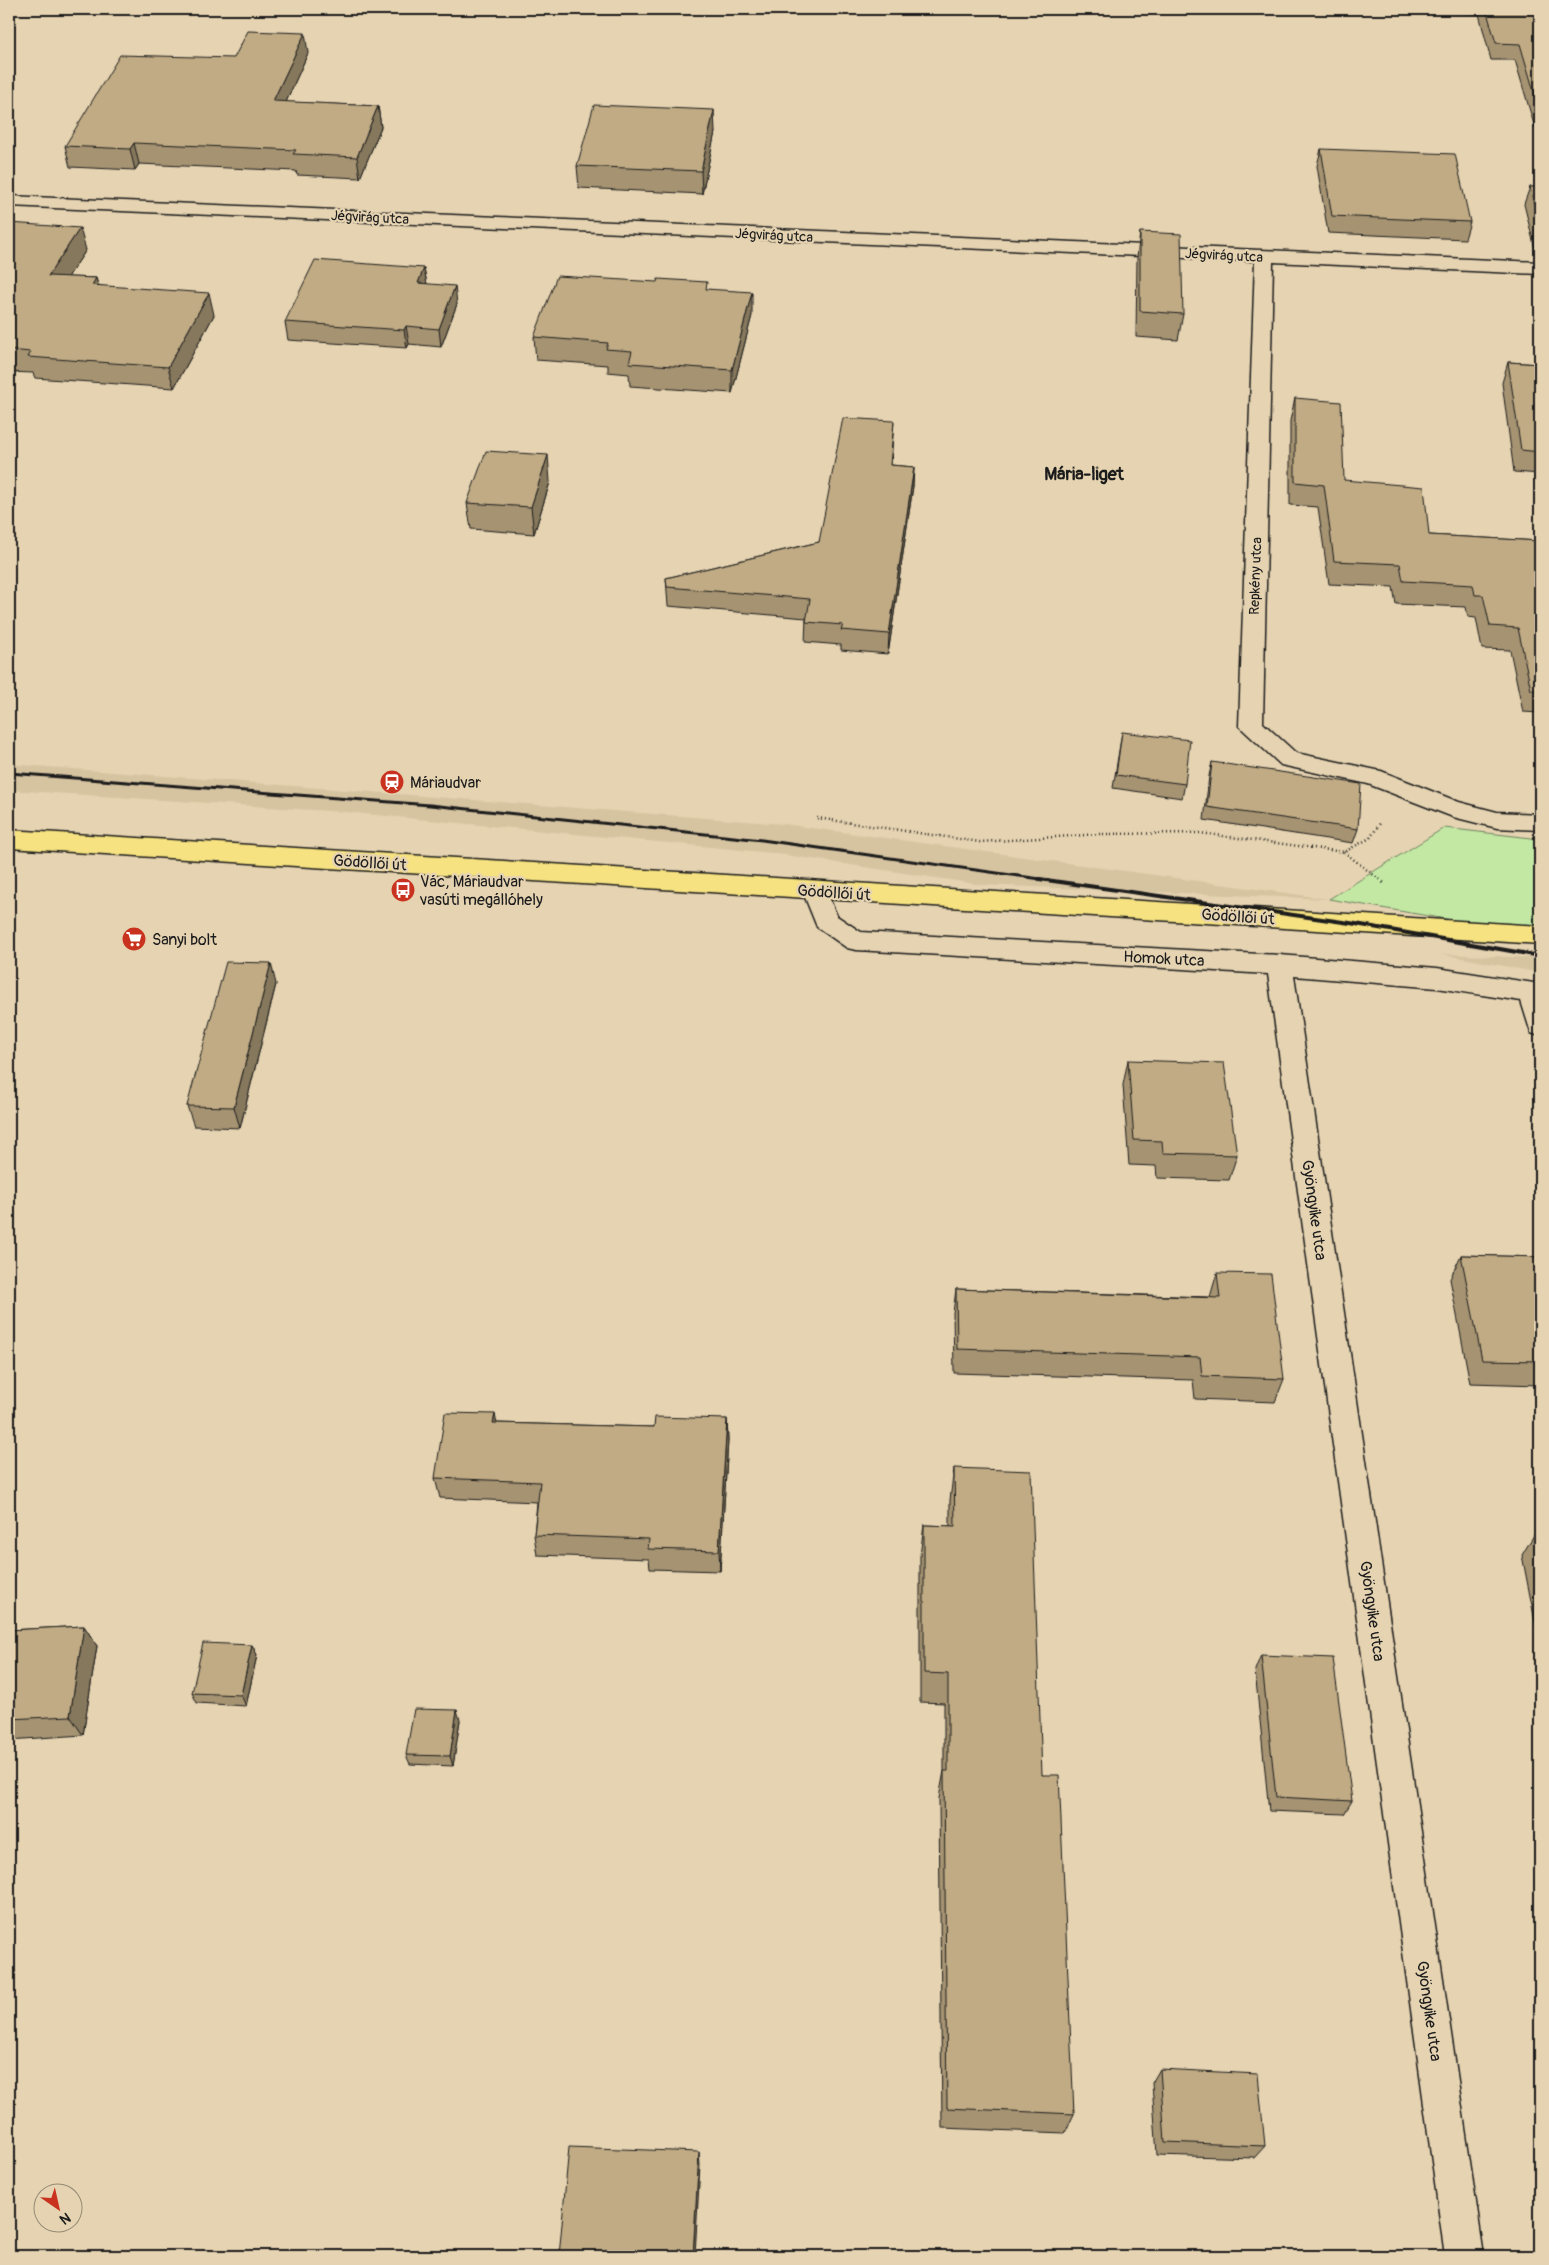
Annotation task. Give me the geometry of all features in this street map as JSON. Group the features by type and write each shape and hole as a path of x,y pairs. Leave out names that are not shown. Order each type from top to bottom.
{"main road":[{"name":"Gödöllői út","path":"9,839 1540,935"}],"street":[{"name":"Jégvirág utca","path":"9,201 1540,268"},
{"name":"Repkény utca","path":"1264,256 1251,726 1289,759 1373,777 1404,789"},
{"path":"1404,789 1462,812 1498,820 1540,822"},
{"name":"Homok utca","path":"814,890 826,921 856,941 1280,965 1437,978 1536,993"},
{"name":"Gyöngyike utca","path":"1280,965 1465,2256"},
{"path":"1536,993 1540,1026"}],"path":[{"path":"817,818 980,842 1100,834 1200,833 1344,852 1370,838 1404,789"}],"shaded area":[{"path":"9,764 783,824 1329,899 983,885 772,853 345,812 9,790"},
{"path":"1442,954 1540,958 1540,973"}],"green space":[{"path":"1444,828 1540,839 1540,935 1329,899"}],"building":[{"path":"1486,9 1540,9 1540,112 1520,44 1496,43"},
{"path":"248,31 305,33 273,101 378,106 357,157 293,154 296,150 134,143 130,149 65,146 120,55 234,58"},
{"path":"594,105 714,110 701,171 577,166"},
{"path":"1321,149 1455,154 1470,222 1332,216"},
{"path":"1530,187 1540,187 1540,231"},
{"path":"9,223 80,228 48,276 96,278 92,285 209,293 168,367 28,357 31,352 9,350"},
{"path":"1140,232 1181,234 1183,314 1140,311"},
{"path":"315,260 424,268 418,283 455,286 439,329 406,326 404,330 285,322"},
{"path":"557,276 657,282 658,279 707,282 706,289 752,292 732,370 629,363 632,351 606,349 608,343 534,337"},
{"path":"1508,362 1540,364 1540,452 1521,450"},
{"path":"1295,398 1341,402 1344,480 1424,487 1429,535 1540,541 1540,690 1531,690 1518,628 1490,626 1483,595 1475,595 1473,585 1403,581 1400,564 1334,561 1324,485 1295,482"},
{"path":"843,418 894,421 890,465 914,467 889,634 841,630 843,625 806,622 810,599 667,587 666,578 819,542"},
{"path":"486,451 548,455 531,507 467,503"},
{"path":"1122,732 1190,740 1185,784 1116,775"},
{"path":"1212,762 1361,784 1358,829 1207,807"},
{"path":"226,962 271,963 234,1107 187,1106"},
{"path":"1128,1060 1224,1063 1237,1155 1163,1153 1162,1141 1134,1140"},
{"path":"1461,1255 1540,1257 1540,1361 1482,1360"},
{"path":"1217,1273 1271,1274 1284,1379 1202,1376 1200,1357 957,1349 956,1289 1220,1298"},
{"path":"445,1413 495,1414 493,1423 654,1427 655,1417 727,1419 719,1551 648,1549 649,1539 534,1535 540,1482 435,1478"},
{"path":"954,1468 1031,1471 1042,1775 1059,1775 1074,2114 947,2108 944,1771 948,1771 948,1674 924,1673 924,1525 955,1526"},
{"path":"1534,1535 1540,1536 1540,1565"},
{"path":"84,1626 70,1716 9,1719 9,1630"},
{"path":"203,1643 252,1645 241,1695 192,1693"},
{"path":"1261,1655 1333,1658 1352,1801 1276,1797"},
{"path":"414,1709 457,1710 450,1756 406,1755"},
{"path":"1160,2069 1258,2074 1265,2146 1165,2142"},
{"path":"569,2147 699,2152 693,2256 559,2256"}],"railway":[{"path":"9,773 430,805 762,840 1048,880"},
{"path":"1039,879 1350,923 1540,956"}],"place":[{"name":"Máriaudvar","path":"392,782"},
{"name":"Vác, Máriaudvar vasúti megállóhely","path":"403,890"},
{"name":"Sanyi bolt","path":"134,939"}],"district":[{"name":"Mária-liget","path":"1084,474"}]}
